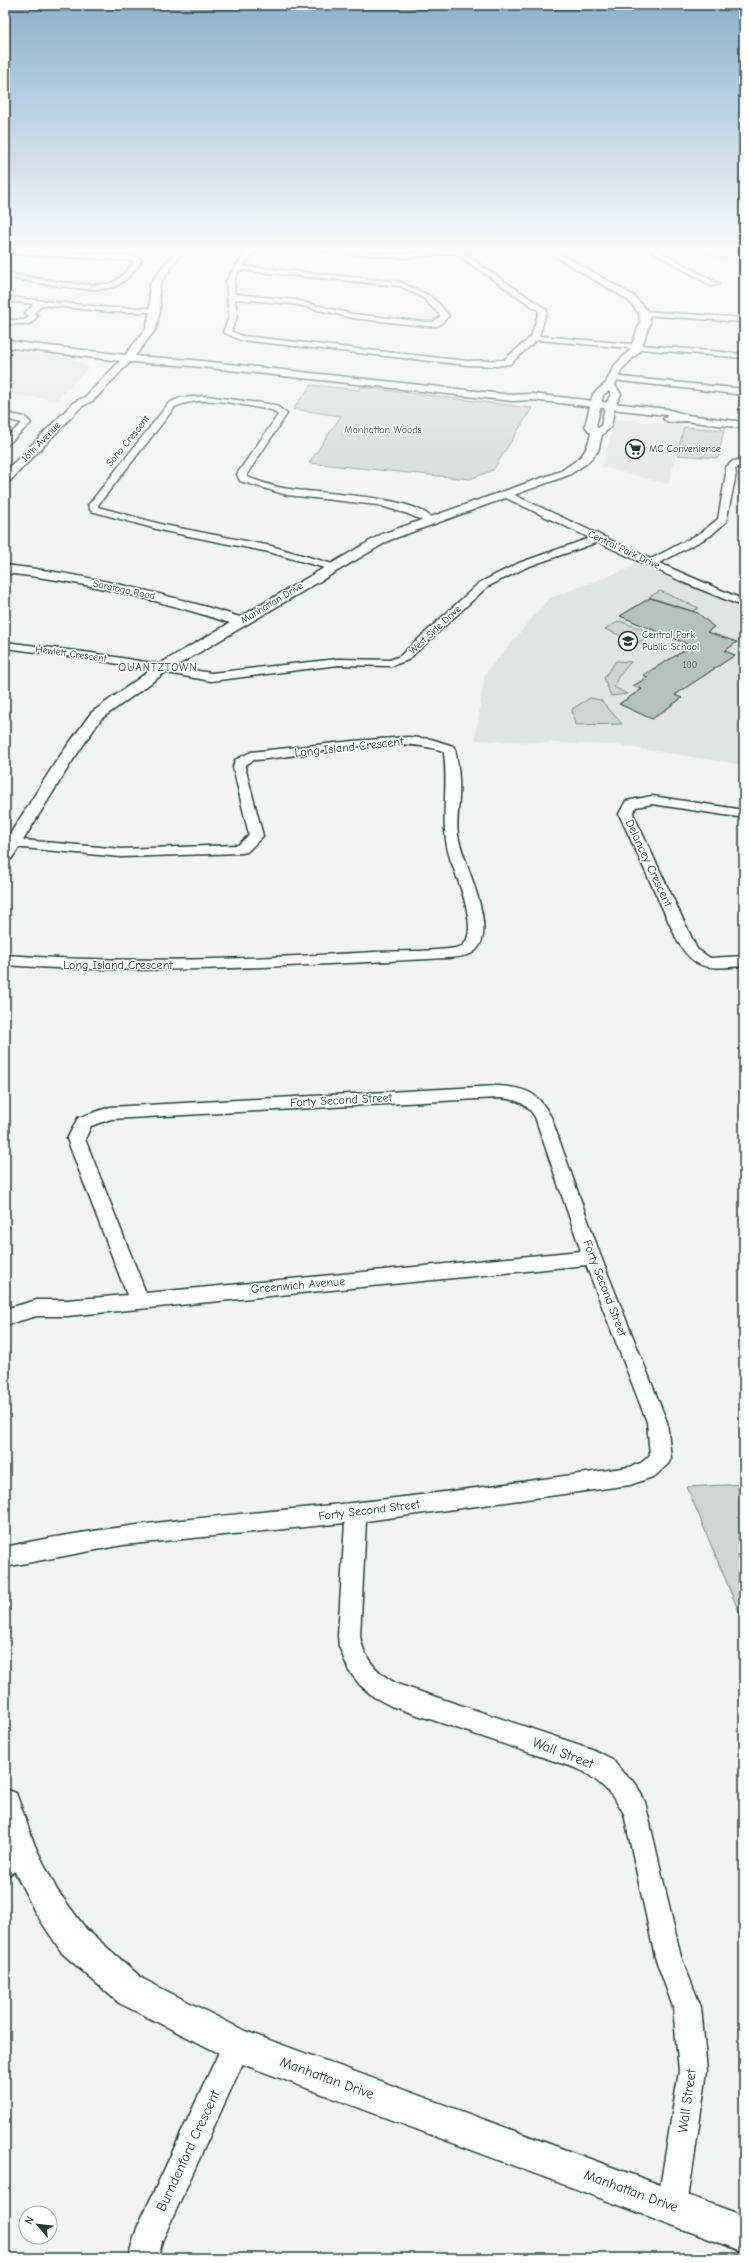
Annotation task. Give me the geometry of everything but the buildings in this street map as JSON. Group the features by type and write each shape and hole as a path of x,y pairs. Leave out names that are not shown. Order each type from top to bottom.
{"main road":[{"name":"16th Avenue","path":"77,405 76,398 117,355"},
{"path":"126,355 512,398 528,403 595,407 664,419 684,418 744,424"},
{"name":"16th Avenue","path":"5,479 77,405 90,398 130,356"}],"street":[{"path":"404,355 497,364 508,362 516,355"},
{"path":"597,434 590,426 598,394 612,382 618,368 630,355"},
{"path":"731,355 744,356"},
{"path":"612,382 744,392"},
{"name":"Manhattan Drive","path":"9,849 68,756 96,716 161,669 332,567 386,537 429,520 546,481 575,467 592,451 597,434 606,427 609,409 616,394 612,382"},
{"name":"Soho Crescent","path":"332,567 271,549 164,528 102,512 94,509 92,505 172,405 178,400 193,398 275,408 283,414 242,474 243,479 291,492 382,501 412,510 429,520"},
{"path":"5,416 22,419 27,423 5,444"},
{"path":"651,563 716,527 725,514 730,468 736,464 744,462"},
{"name":"Central Park Drive","path":"505,494 651,563 744,604"},
{"name":"West Side Drive","path":"161,669 211,677 338,662 391,663 404,658 483,585 523,565 599,538"},
{"name":"Saratoga Road","path":"5,569 59,575 142,593 176,601 241,622"},
{"name":"Hewlett Crescent","path":"5,646 76,654 161,669"},
{"name":"Long Island Crescent","path":"5,960 64,966 125,968 448,954 465,952 470,949 475,939 476,926 467,887 451,833 453,790 449,749 440,744 428,742 373,743 251,756 244,759 239,763 239,767 256,836 242,849 121,853 9,849"},
{"name":"Delancey Crescent","path":"744,814 652,800 630,804 626,814 694,957 701,962 712,964 744,961"},
{"name":"Forty Second Street","path":"5,1557 46,1547 356,1512 630,1476 648,1470 661,1458 657,1422 592,1257 543,1117 536,1103 526,1096 497,1092 110,1113 84,1122 76,1139 139,1300"},
{"name":"Greenwich Avenue","path":"5,1317 37,1308 67,1308 592,1257"},
{"name":"Wall Street","path":"356,1512 349,1636 351,1652 361,1670 376,1686 391,1694 583,1758 603,1768 614,1782 627,1793 636,1811 668,1958 687,2007 693,2071 672,2206"},
{"name":"Manhattan Drive","path":"5,1804 13,1858 74,1941 131,1991 237,2045 744,2234"},
{"name":"Burndenford Crescent","path":"143,2258 148,2239 237,2045"}],"shaded area":[{"path":"5,355 47,355 71,357 88,368 56,400 5,394"},
{"path":"615,419 678,424 684,427 668,484 602,467"},
{"name":"Central Park Public School","path":"638,565 744,609 744,765 615,745 475,740 485,674 548,599"}],"green space":[{"name":"Manhattan Woods","path":"311,385 359,390 361,387 532,408 493,470 470,479 309,463 341,416 293,409"},
{"path":"684,427 724,430 718,458 677,455"},
{"path":"660,591 699,608 692,611 649,597"},
{"path":"620,621 655,634 638,643 605,629"},
{"path":"616,661 631,662 618,677 614,687 627,694 611,696 604,678"},
{"path":"590,698 601,700 622,724 575,725 572,709"},
{"path":"744,1484 744,1624 687,1487"}],"place":[{"name":"MC Convenience","path":"635,449"},
{"name":"Central Park Public School","path":"628,641"}],"district":[{"name":"QUANTZTOWN","path":"158,667"}]}
